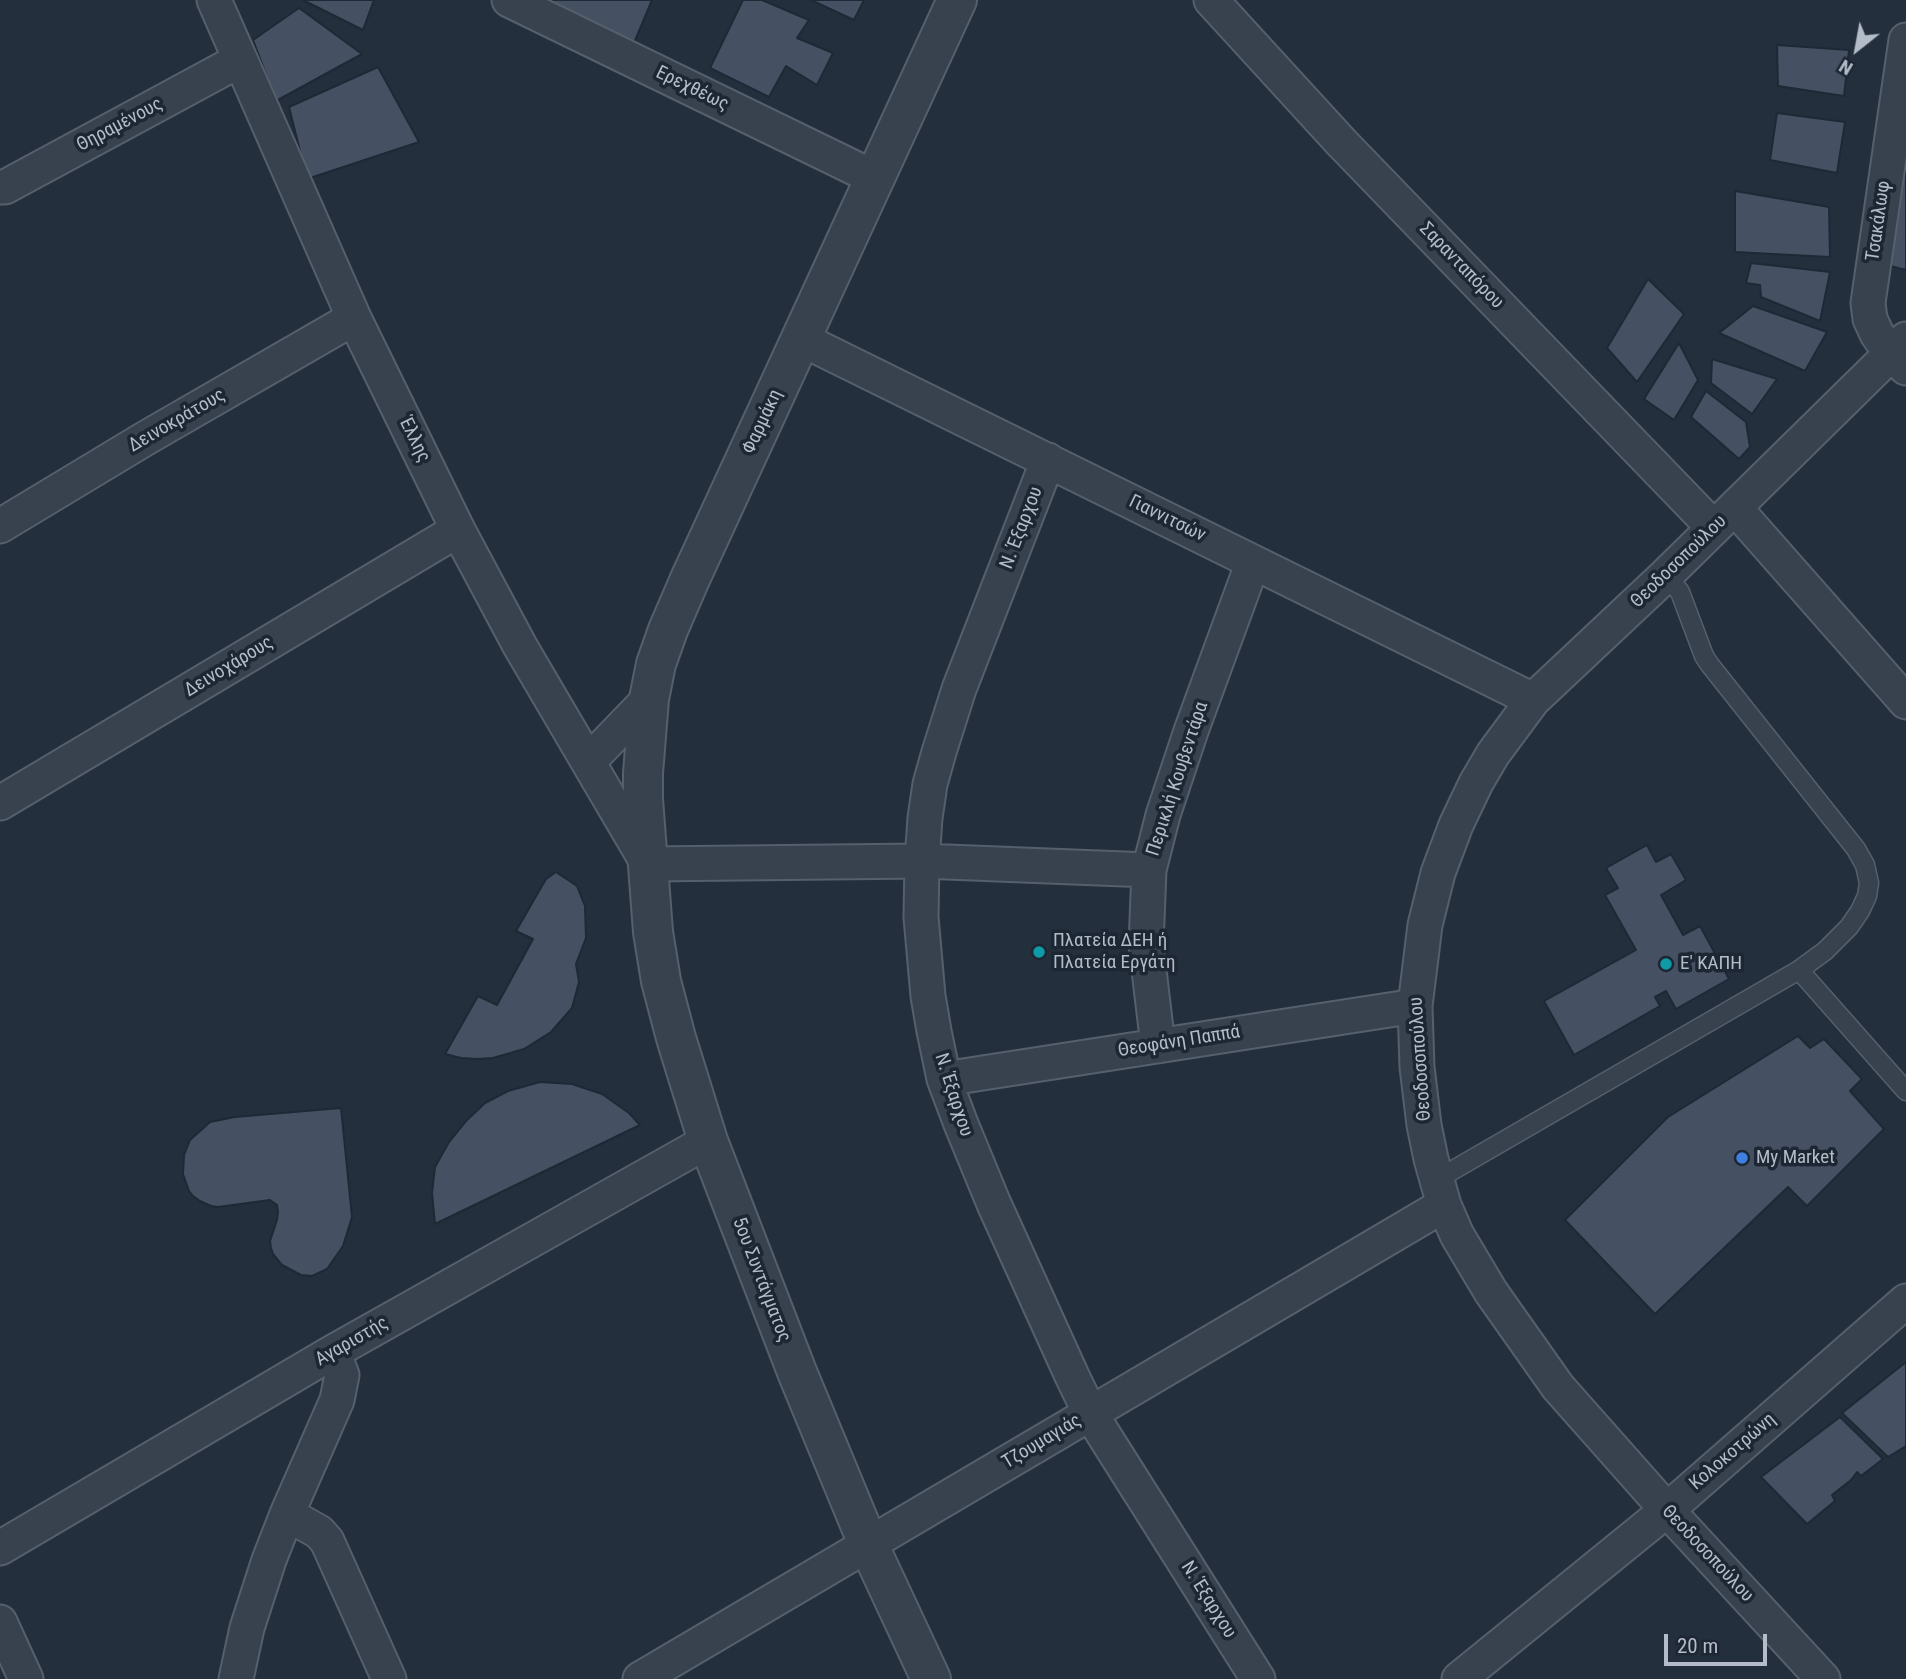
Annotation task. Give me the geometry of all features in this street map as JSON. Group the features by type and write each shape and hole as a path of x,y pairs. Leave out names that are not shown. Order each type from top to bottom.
{"street":[{"name":"Έλλης","path":"214,0 354,318 458,530 520,646 648,864"},
{"name":"Ερεχθέως","path":"509,0 875,178"},
{"name":"Φαρμάκη","path":"648,864 643,773 649,699 656,664 677,610 957,0"},
{"name":"Σαρανταπόρου","path":"1211,0 1341,142 1725,518 1906,702"},
{"name":"Τσακάλωφ","path":"1901,354 1877,334 1870,318 1868,303 1906,40"},
{"name":"Θηραμένους","path":"0,187 5,187 240,61"},
{"name":"Δεινοκράτους","path":"0,526 354,318"},
{"name":"Γιαννιτσών","path":"801,338 1533,700"},
{"name":"Θεοδοσοπούλου","path":"1823,1679 1558,1387 1519,1334 1475,1266 1457,1235 1440,1193 1424,1125 1417,1067 1415,1006 1425,925 1438,873 1456,825 1493,754 1533,700 1901,354"},
{"name":"Ν. Έξαρχου","path":"1048,460 959,689 930,784 922,861 922,917 928,996 944,1079 994,1204 1072,1377 1090,1413 1258,1679"},
{"name":"Δεινοχάρους","path":"0,803 458,530"},
{"name":"Περικλή Κουβεντάρα","path":"1158,1046 1146,945 1149,870 1160,825 1191,731 1253,562"},
{"path":"589,761 649,699"},
{"path":"648,864 922,861 1149,870"},
{"name":"5ου Συντάγματος","path":"648,864 653,932 661,981 708,1141 797,1372 869,1546 932,1679"},
{"name":"Θεοφάνη Παππά","path":"944,1079 1415,1006"},
{"name":"Αγαριστής","path":"0,1548 333,1352 708,1141"},
{"name":"Τζουμαγιάς","path":"640,1679 1090,1413 1440,1193"},
{"name":"Κολοκοτρώνη","path":"1458,1679 1667,1510 1906,1301"},
{"path":"236,1679 257,1595 286,1514 337,1400 342,1375 333,1352"},
{"path":"286,1514 319,1532 327,1541 389,1679"},
{"path":"0,1622 26,1679"}],"lane":[{"path":"1440,1193 1799,970 1825,951 1849,927 1867,896 1869,883 1865,865 1856,849 1710,665 1704,656 1685,603 1666,575"},
{"path":"1799,970 1906,1091"}],"building":[{"path":"303,0 374,0 363,30"},
{"path":"547,0 652,0 634,43"},
{"path":"743,0 762,0 809,20 797,38 833,53 817,85 786,66 769,97 710,68"},
{"path":"811,0 864,0 854,20"},
{"path":"299,8 362,54 276,101 253,40"},
{"path":"1777,45 1849,50 1844,96 1778,86"},
{"path":"378,67 419,142 307,179 289,107"},
{"path":"1777,113 1845,122 1837,173 1770,160"},
{"path":"1906,129 1906,270 1887,265"},
{"path":"1735,191 1829,207 1830,257 1735,252"},
{"path":"1751,263 1830,272 1820,321 1761,297 1760,285 1746,283"},
{"path":"1648,279 1684,314 1637,382 1607,348"},
{"path":"1753,306 1827,332 1805,371 1719,333"},
{"path":"1679,343 1698,380 1674,420 1644,399"},
{"path":"1712,359 1777,379 1752,414 1711,383"},
{"path":"1706,391 1746,422 1750,447 1739,459 1691,417"},
{"name":"Ε' ΚΑΠΗ","path":"1647,845 1656,862 1671,854 1686,880 1661,895 1683,935 1700,926 1729,979 1676,1009 1666,991 1655,997 1660,1006 1574,1055 1544,1001 1636,950 1605,895 1618,888 1606,868"},
{"path":"556,872 577,886 585,906 586,938 576,964 579,982 572,1008 551,1032 524,1049 493,1058 461,1058 445,1054 478,996 497,1005 533,939 516,931 546,879"},
{"name":"My Market","path":"1798,1036 1810,1048 1824,1039 1862,1079 1850,1091 1884,1129 1807,1206 1788,1187 1655,1314 1565,1220 1668,1117"},
{"path":"540,1082 572,1084 602,1094 629,1113 640,1125 435,1224 432,1193 435,1167 449,1142 485,1103 508,1091"},
{"path":"341,1108 352,1217 343,1246 327,1269 312,1276 301,1275 282,1265 271,1248 270,1241 278,1212 277,1205 270,1200 218,1207 200,1201 189,1191 183,1174 184,1155 190,1140 210,1122 235,1117"},
{"path":"1906,1362 1906,1446 1888,1457 1842,1413"},
{"path":"1840,1417 1883,1459 1861,1476 1857,1472 1832,1495 1835,1501 1807,1524 1761,1477"}],"place":[{"name":"Πλατεία ΔΕΗ ή Πλατεία Εργάτη","path":"1039,952"},
{"name":"Ε' ΚΑΠΗ","path":"1666,964"},
{"name":"My Market","path":"1742,1158"}]}
